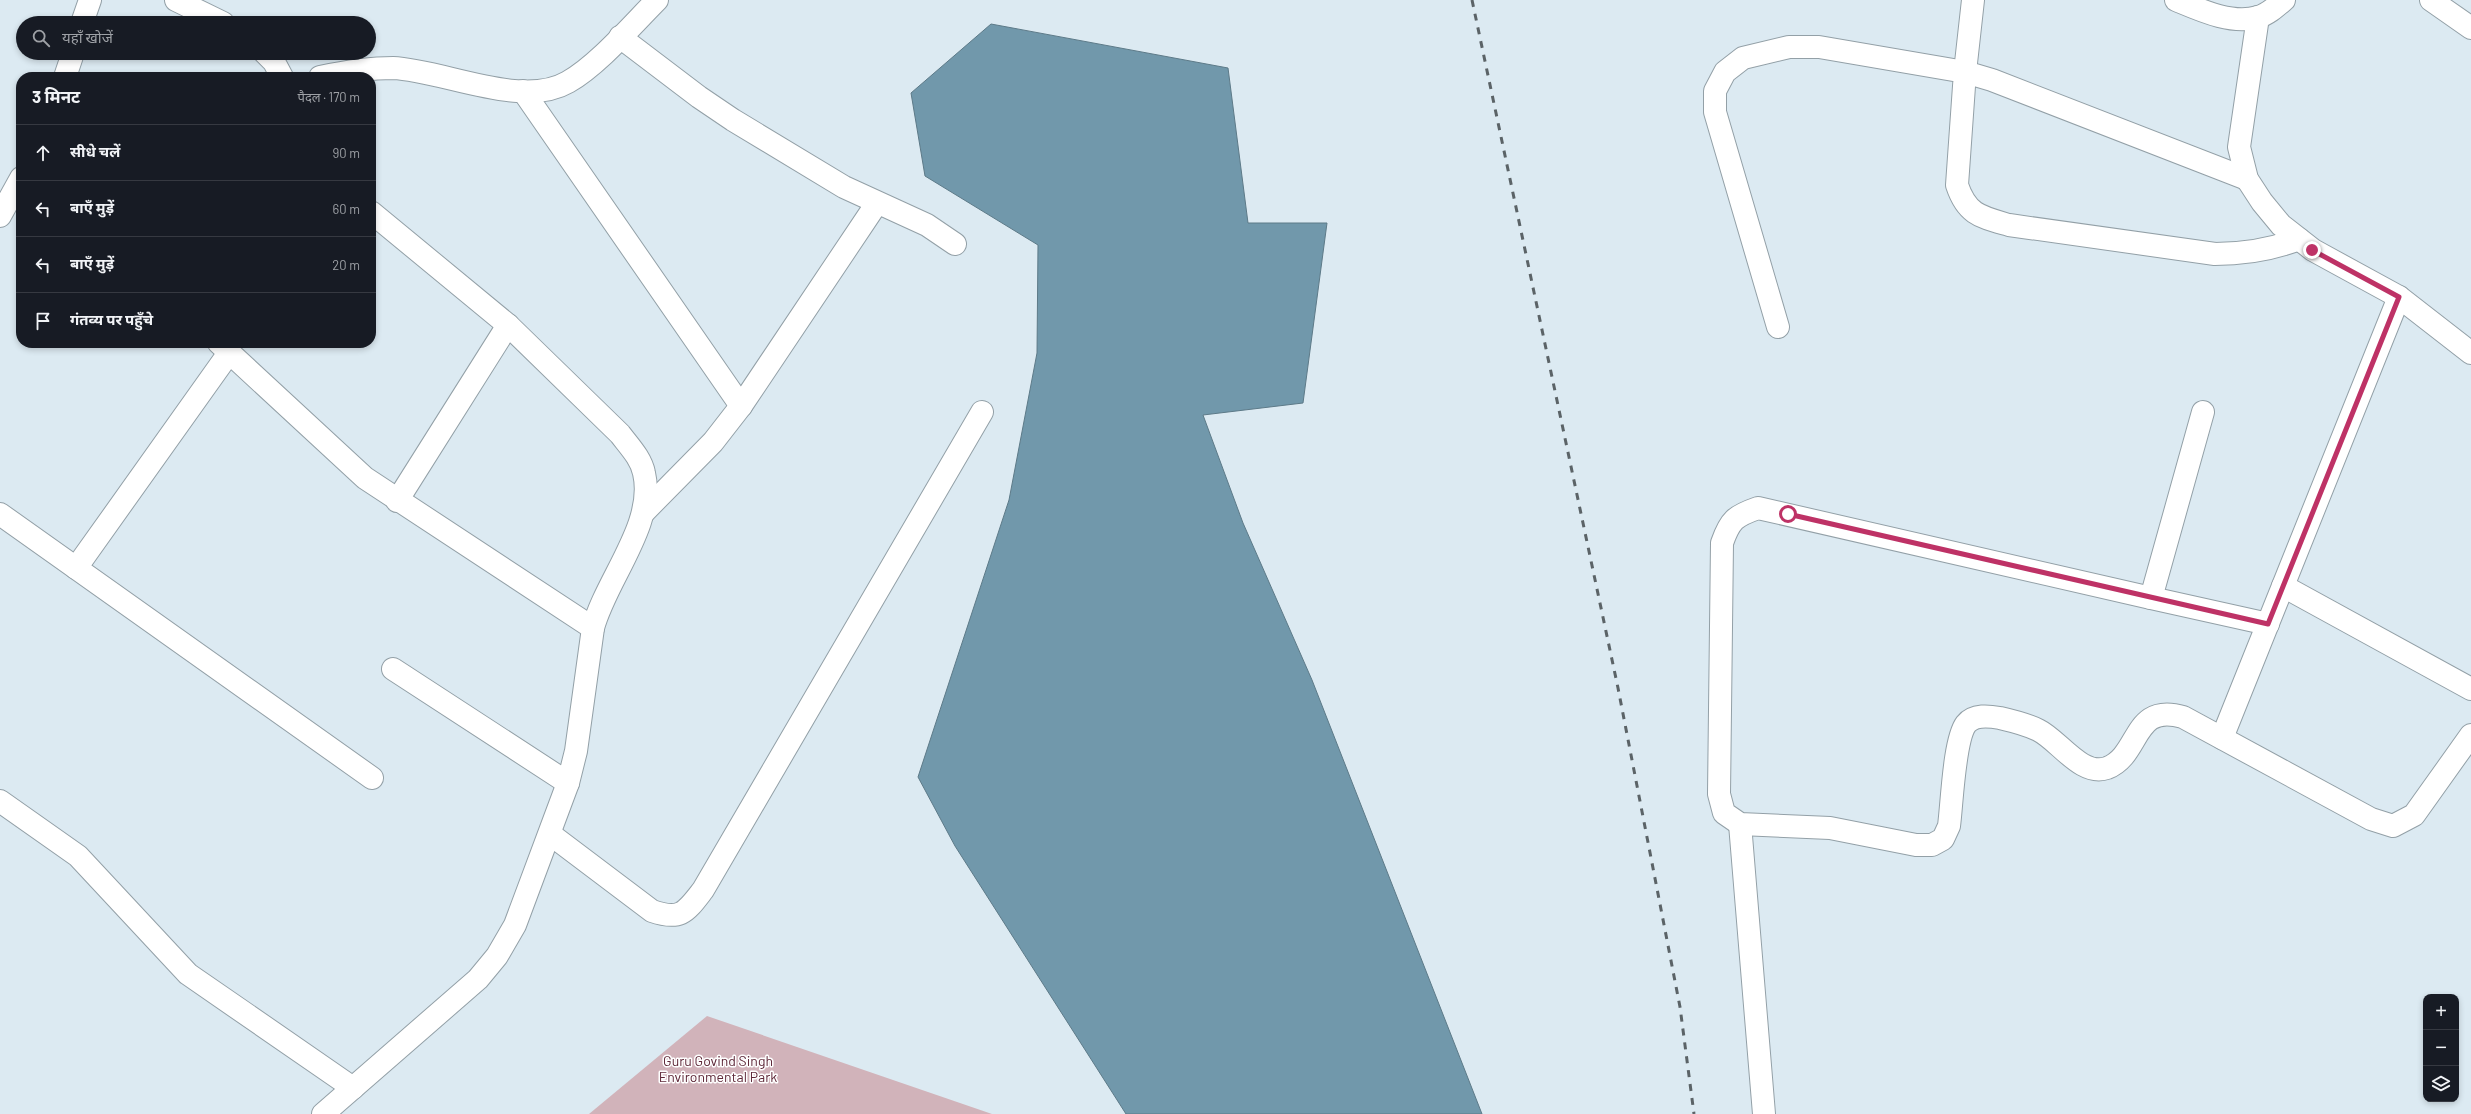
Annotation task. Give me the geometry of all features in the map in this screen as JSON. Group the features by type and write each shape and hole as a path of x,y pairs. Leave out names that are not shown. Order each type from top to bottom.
{"street":[{"path":"84,16 90,0"},
{"path":"176,0 209,16"},
{"path":"351,72 394,68 524,91 544,91 568,83 588,68 657,0"},
{"path":"1973,0 1965,72 1957,185 1962,201 1977,216 2009,224 2215,254 2246,254 2275,248 2299,239"},
{"path":"2176,0 2208,13 2238,18 2258,17 2284,0"},
{"path":"2431,0 2471,28"},
{"path":"2258,17 2239,147 2247,179 2262,202 2281,225 2312,250 2399,297 2471,353"},
{"path":"620,37 699,97 734,120 844,187 877,204 927,225 955,244"},
{"path":"1778,327 1715,112 1715,91 1726,72 1743,58 1789,47 1819,47 1965,72 1992,80 2247,179"},
{"path":"67,72 71,60"},
{"path":"272,60 279,72"},
{"path":"524,91 741,406"},
{"path":"0,216 16,187"},
{"path":"323,1114 478,979 497,956 514,925 550,834 568,783 576,751 593,628 598,608 644,512 713,442 741,406 877,204"},
{"path":"376,216 508,325 620,434 635,453 644,472 646,494 644,512"},
{"path":"2222,738 2399,297"},
{"path":"397,501 508,325"},
{"path":"76,568 224,348 365,478 397,501 593,628"},
{"path":"550,834 652,911 668,916 687,912 703,890 982,412"},
{"path":"2151,598 2202,412"},
{"path":"2268,624 1758,508 1740,514 1729,524 1722,543 1719,794 1724,813 1740,824 1830,828 1916,845 1932,845 1943,839 1950,826 1960,738 1967,724 1981,716 2019,722 2038,729 2053,738 2081,764 2094,769 2107,768 2120,758 2146,722 2157,715 2168,712 2183,717 2371,819 2393,826 2414,815 2471,734"},
{"path":"0,514 372,778"},
{"path":"2283,586 2471,689"},
{"path":"393,669 568,783"},
{"path":"0,801 78,856 188,974 352,1088"},
{"path":"1740,824 1764,1114"}],"green space":[{"name":"Guru Govind Singh Environmental Park","path":"707,1016 992,1114 589,1114"}],"water":[{"path":"991,24 1228,68 1248,223 1327,223 1303,403 1203,415 1243,523 1312,680 1482,1114 1126,1114 955,846 918,777 1009,500 1037,353 1038,245 925,176 911,93"}],"railway":[{"path":"1472,0 1618,688 1680,1007 1694,1114"}],"route":[{"path":"1788,514 2268,624 2399,297 2312,250"}]}
